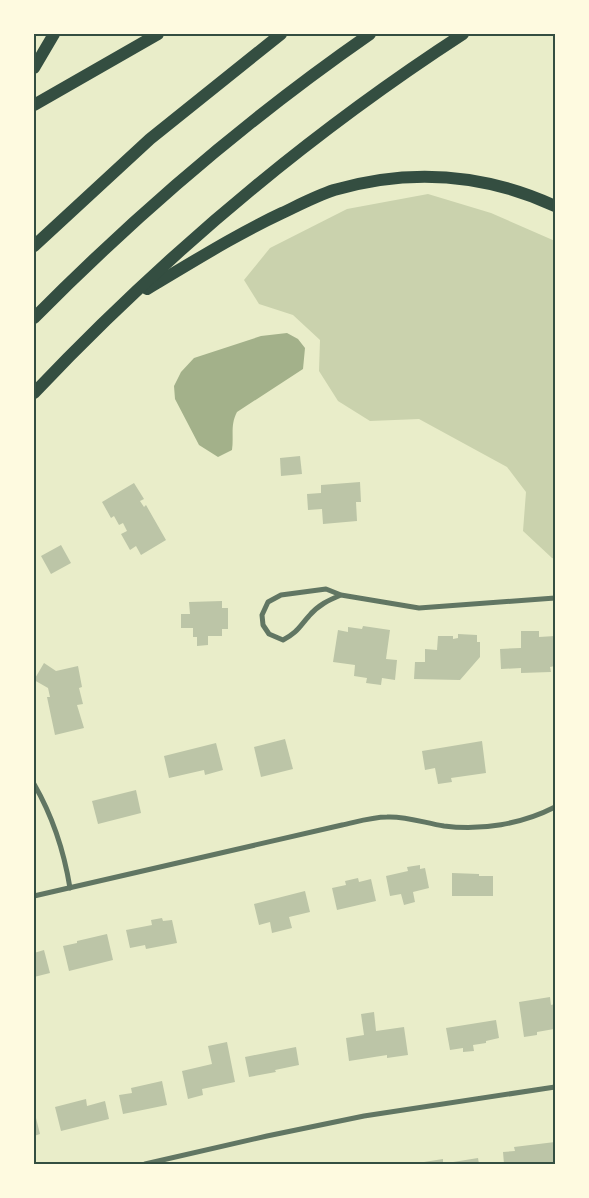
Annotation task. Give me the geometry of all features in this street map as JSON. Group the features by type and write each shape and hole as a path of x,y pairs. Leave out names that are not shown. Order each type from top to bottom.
{"highway":[{"path":"34,68 54,34"},
{"path":"34,105 158,34"},
{"path":"34,246 150,139 282,34"},
{"path":"34,318 68,283 174,186 336,57 370,34"},
{"path":"34,393 85,339 197,235 292,157 426,58 463,34"},
{"path":"125,302 259,224 332,191 369,182 415,176 449,177 494,184 555,206"}],"street":[{"path":"342,595 324,602 309,615 294,634 283,640 269,634 263,625 262,615 268,602 281,595 326,589 342,595 419,608 555,598"},
{"path":"34,784 45,803 58,834 70,888"},
{"path":"34,896 342,824 386,817 399,817 446,826 485,827 528,818 555,807"},
{"path":"146,1164 364,1116 555,1087"}],"shaded area":[{"path":"428,194 491,213 555,241 555,559 523,531 526,492 507,467 419,419 370,421 338,401 319,371 320,340 293,315 259,304 244,280 270,248 347,209"},
{"path":"287,333 298,339 305,348 303,369 237,412 233,426 232,450 218,457 199,445 175,399 174,386 181,372 194,358 261,336"}],"building":[{"path":"300,456 302,474 281,476 280,458"},
{"path":"360,482 361,502 356,502 357,521 323,524 322,509 308,510 307,494 321,493 321,485"},
{"path":"134,483 144,499 140,501 144,507 146,505 166,540 141,555 136,546 130,550 121,534 127,531 123,523 119,525 114,516 111,518 102,502"},
{"path":"61,545 71,563 51,574 41,556"},
{"path":"222,601 222,608 228,608 228,629 222,629 222,636 208,636 208,645 197,646 197,637 193,637 193,628 181,628 181,614 190,614 189,602"},
{"path":"363,626 390,630 386,659 397,660 395,680 382,678 381,685 366,683 367,678 354,676 355,665 333,662 338,630 348,632 348,627 362,629"},
{"path":"521,631 539,631 539,637 555,636 555,666 550,667 551,672 521,673 521,668 501,669 500,649 521,648"},
{"path":"458,634 477,635 477,642 480,642 480,657 460,680 414,679 415,662 425,662 425,649 437,650 438,636 453,636 453,639 458,638"},
{"path":"44,663 56,671 78,666 82,687 79,688 83,704 77,705 84,728 55,735 47,697 50,697 48,688 34,680"},
{"path":"285,739 293,769 261,777 254,747"},
{"path":"482,741 486,773 451,778 452,782 438,784 435,768 425,770 422,751"},
{"path":"216,743 223,770 205,775 204,770 169,778 164,756"},
{"path":"136,790 141,813 98,824 92,801"},
{"path":"420,865 420,869 425,868 429,888 413,892 415,902 404,905 401,894 390,896 386,876 408,871 407,867"},
{"path":"452,873 493,876 493,896 452,896"},
{"path":"358,878 359,882 371,879 376,901 337,910 332,888 346,885 345,881"},
{"path":"305,891 310,912 289,917 292,928 272,933 270,922 259,925 254,904"},
{"path":"162,918 163,921 172,920 177,943 146,949 145,945 130,948 126,930 152,925 151,920"},
{"path":"107,934 113,960 69,971 63,946"},
{"path":"44,950 50,973 34,977 34,953"},
{"path":"550,997 551,1005 555,1004 554,1029 524,1037 519,1002"},
{"path":"374,1012 376,1031 404,1027 408,1055 387,1058 387,1055 349,1061 346,1038 364,1035 361,1014"},
{"path":"496,1020 499,1038 473,1045 474,1051 463,1052 463,1048 450,1050 446,1028"},
{"path":"227,1042 235,1082 202,1089 203,1095 188,1099 182,1071 212,1064 208,1046"},
{"path":"296,1047 299,1065 249,1077 245,1057"},
{"path":"162,1081 167,1105 123,1114 119,1095 132,1093 131,1088"},
{"path":"86,1099 87,1106 105,1101 109,1119 61,1131 55,1107"},
{"path":"34,1110 40,1134 34,1136"},
{"path":"555,1142 555,1164 504,1164 503,1152 515,1151 514,1147"},
{"path":"478,1158 479,1164 447,1164 447,1163"},
{"path":"443,1159 443,1164 424,1164 424,1162"}]}
